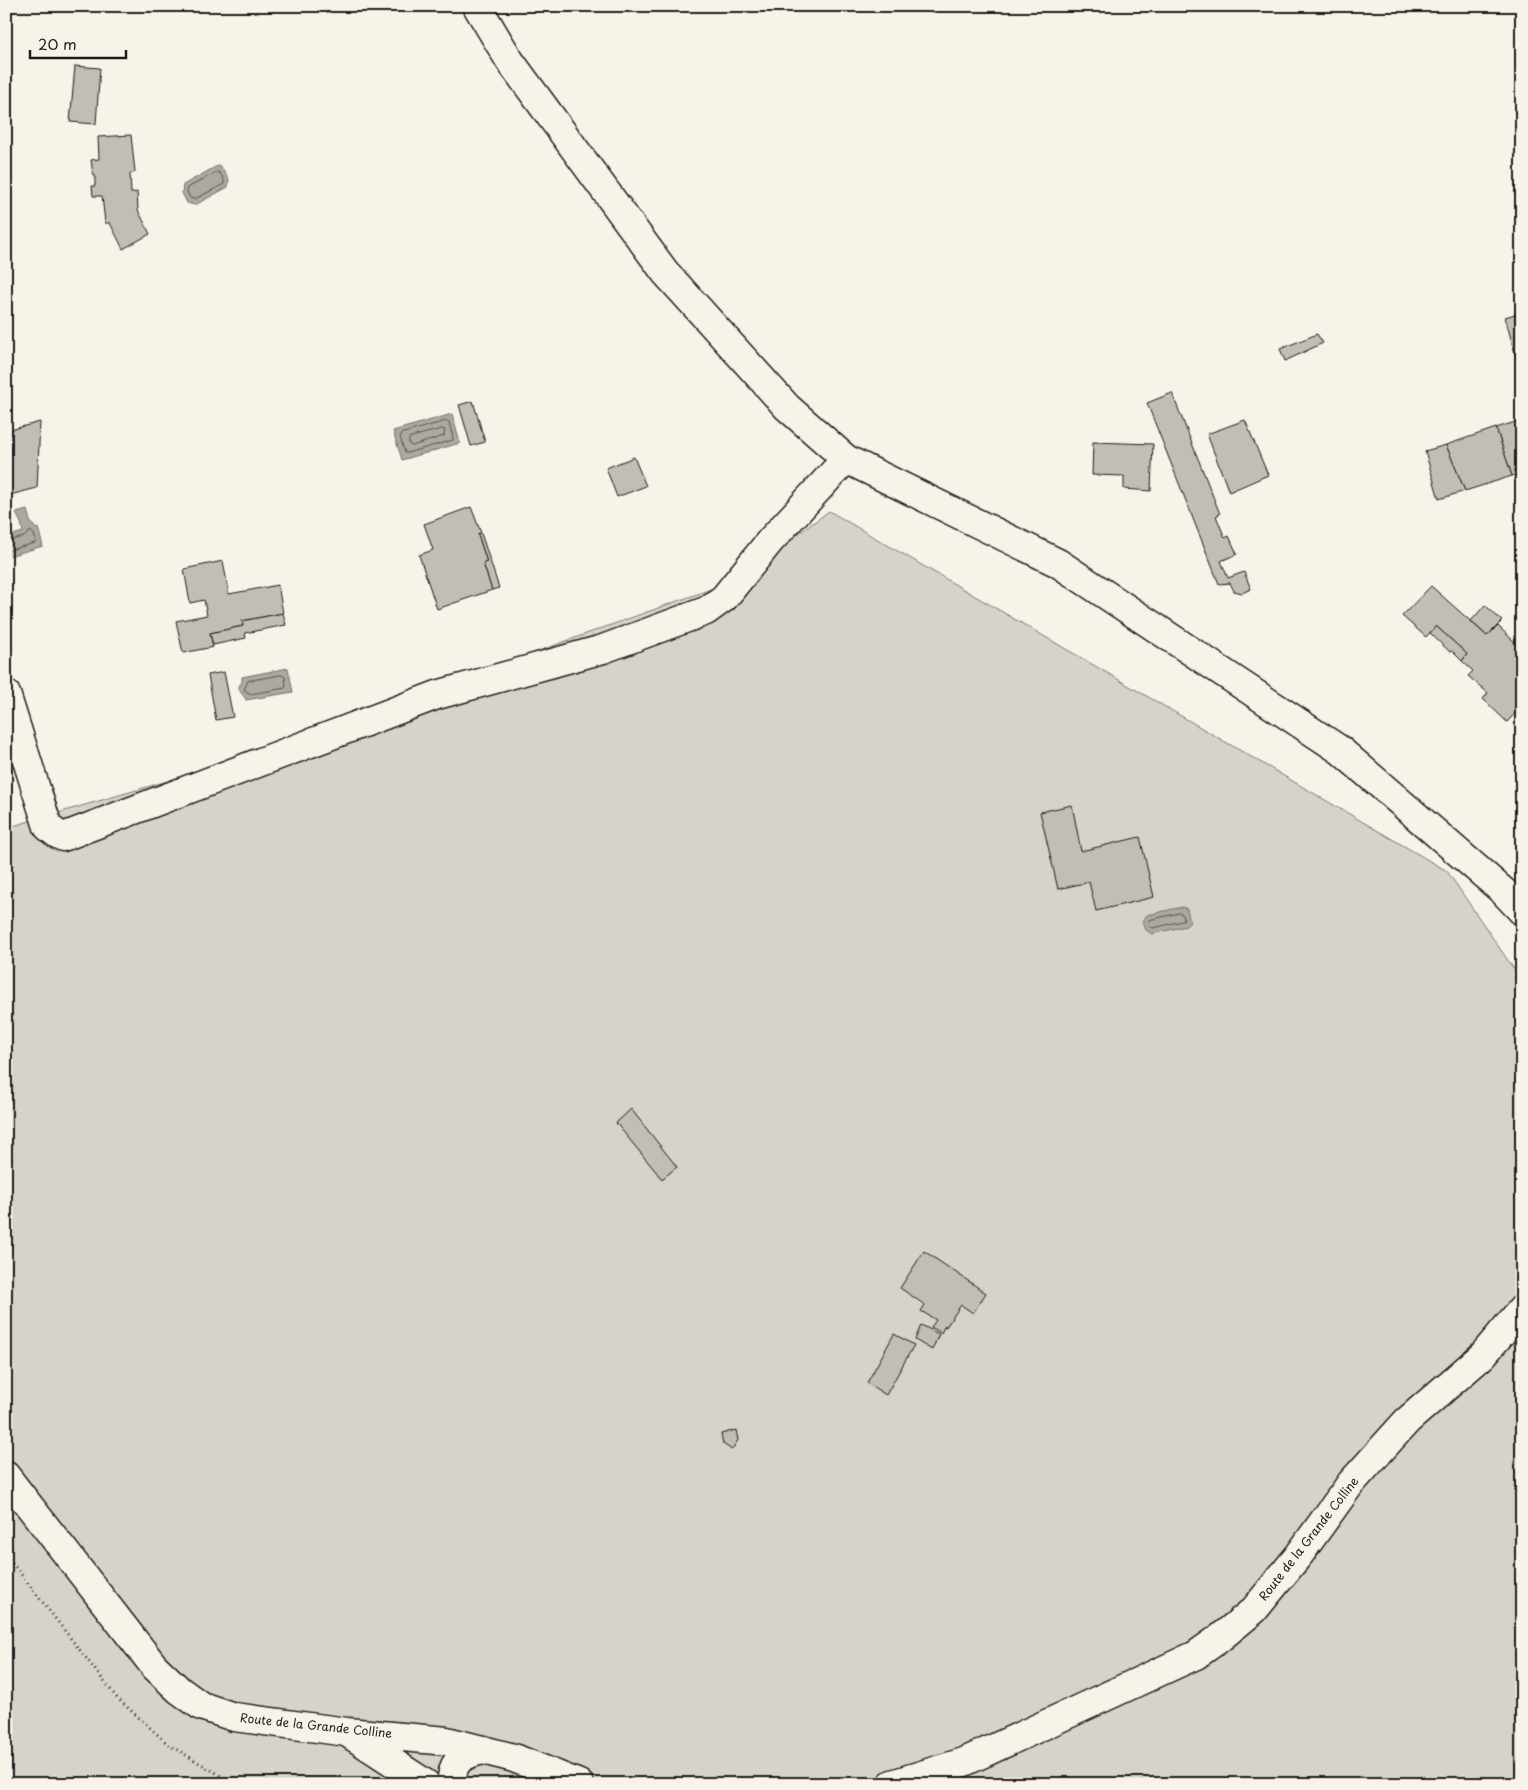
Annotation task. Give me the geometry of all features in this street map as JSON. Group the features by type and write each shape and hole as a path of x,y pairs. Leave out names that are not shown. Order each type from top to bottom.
{"street":[{"path":"477,6 510,61 665,272 788,407 846,459 1058,563 1340,750 1504,892 1522,911"},
{"path":"6,694 48,827 63,837 437,695 603,649 706,611 724,598 770,541 846,459"},
{"name":"Route de la Grande Colline","path":"892,1784 973,1758 1196,1655 1220,1638 1254,1610 1299,1555 1352,1483 1407,1421 1483,1355 1522,1309"},
{"name":"Route de la Grande Colline","path":"6,1476 154,1666 179,1690 201,1706 234,1717 347,1732 447,1741 514,1758 579,1784"},
{"path":"347,1732 426,1784"},
{"path":"452,1784 452,1772 457,1762 466,1754 484,1750"}],"path":[{"path":"6,1555 116,1698 169,1745 235,1784"}],"shaded area":[{"path":"829,511 1447,871 1522,981 1522,1784 6,1784 6,828 219,766 736,580"}],"water":[{"path":"220,166 229,179 228,187 195,205 187,203 182,193 183,185"},
{"path":"452,414 460,443 402,460 393,431"},
{"path":"27,510 30,521 36,529 38,528 43,546 6,557 6,537 23,532 16,513"},
{"path":"288,668 293,692 246,700 240,690 239,686 242,682 242,677"},
{"path":"1182,907 1187,909 1190,922 1186,926 1152,934 1146,930 1143,921 1147,915"}],"building":[{"path":"75,66 100,68 96,124 70,122"},
{"path":"131,135 135,172 130,173 131,193 137,192 138,210 150,234 123,249 110,223 105,223 102,196 93,196 92,186 95,186 95,174 93,175 91,160 99,159 98,137"},
{"path":"1522,312 1522,379 1505,317"},
{"path":"1317,334 1323,343 1285,361 1280,349"},
{"path":"1172,393 1220,514 1216,516 1225,538 1229,536 1237,554 1221,561 1228,578 1244,572 1251,589 1242,593 1234,591 1230,583 1219,584 1147,403"},
{"path":"473,401 485,442 471,446 459,405"},
{"path":"1245,420 1268,475 1229,492 1207,434"},
{"path":"1522,420 1522,473 1512,476 1496,428"},
{"path":"40,422 37,488 6,496 6,431"},
{"path":"1496,428 1512,476 1465,491 1446,445"},
{"path":"1093,442 1153,444 1151,491 1124,489 1124,476 1092,475"},
{"path":"1446,445 1465,491 1439,499 1425,451"},
{"path":"634,457 646,486 617,497 606,468"},
{"path":"471,507 481,533 478,534 487,562 483,563 492,590 437,609 419,555 433,550 424,524"},
{"path":"481,533 499,588 492,590 483,563 487,562 478,534"},
{"path":"223,561 229,594 278,585 283,613 242,621 243,626 210,633 213,647 183,653 176,621 207,615 204,600 190,603 184,569"},
{"path":"1431,586 1487,636 1498,626 1522,649 1522,706 1507,722 1483,699 1488,693 1468,676 1473,671 1462,661 1467,654 1436,626 1426,637 1402,616"},
{"path":"1485,605 1502,621 1487,636 1471,621"},
{"path":"283,613 286,625 245,633 246,638 213,645 210,633 243,626 242,621"},
{"path":"1436,626 1467,654 1462,661 1430,633"},
{"path":"224,672 233,717 216,720 208,675"},
{"path":"1072,805 1081,851 1140,837 1154,897 1096,911 1089,882 1058,889 1040,812"},
{"path":"631,1109 677,1167 662,1179 616,1123"},
{"path":"924,1251 986,1293 973,1313 961,1305 941,1333 931,1327 936,1320 921,1311 925,1305 900,1288"},
{"path":"921,1325 939,1334 932,1350 915,1340"},
{"path":"894,1334 914,1345 886,1395 867,1383"},
{"path":"736,1430 738,1440 732,1450 723,1444 721,1434"}]}
